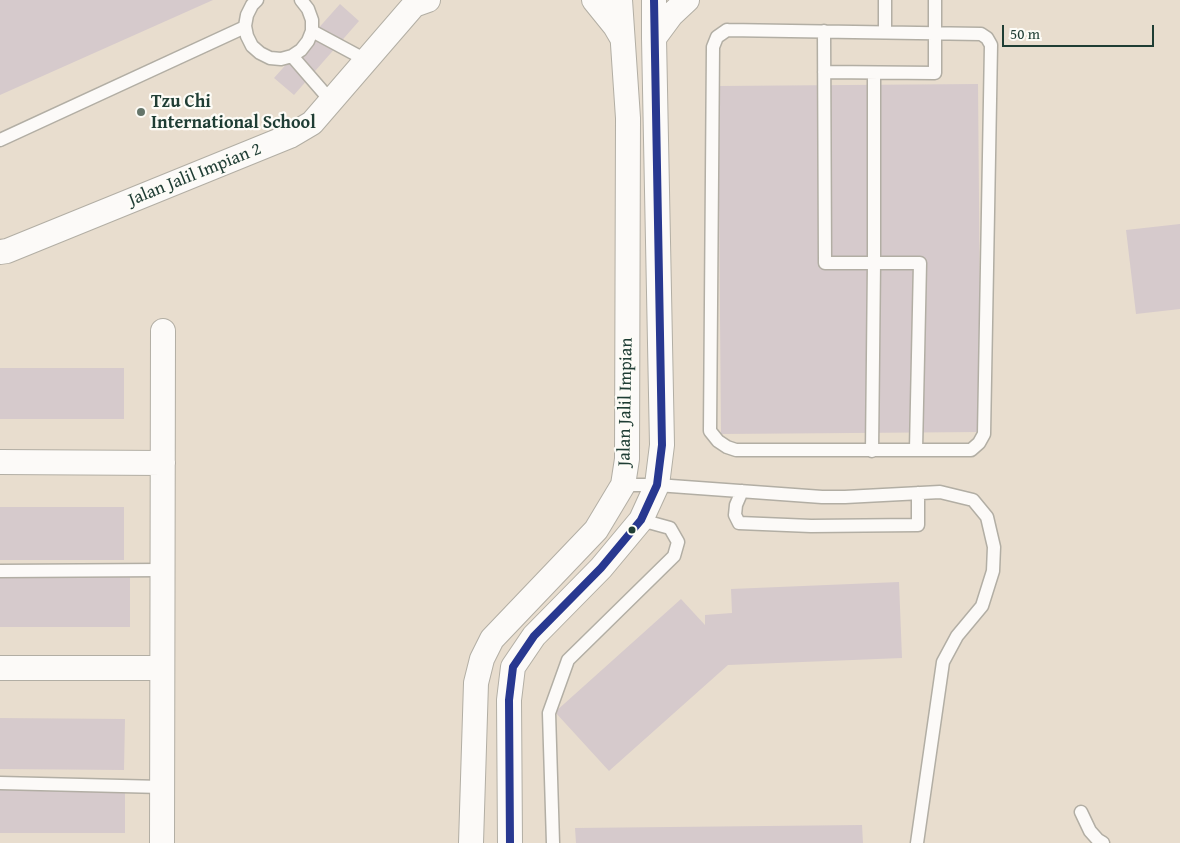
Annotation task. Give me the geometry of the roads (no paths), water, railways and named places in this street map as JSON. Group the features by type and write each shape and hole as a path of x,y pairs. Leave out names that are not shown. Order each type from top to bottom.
{"street":[{"name":"Jalan Jalil Impian 2","path":"0,252 7,251 290,136 312,122 414,5 428,0"},
{"path":"594,0 616,26 622,39"},
{"name":"Jalan Jalil Impian","path":"471,843 476,683 482,659 492,639 596,530 623,485 627,459 628,118 620,0"},
{"name":"Jalan Jalil Impian","path":"510,843 509,700 513,667 534,636 601,568 641,520 657,485 662,445 654,0"},
{"path":"654,38 671,15 687,0"},
{"path":"162,843 163,331"},
{"path":"0,462 163,462"},
{"path":"0,668 162,668"}],"lane":[{"path":"257,0 246,15 245,27 247,36 252,46 260,53 270,58 281,59 292,56 301,50 308,42 312,31 312,20 308,9 301,0"},
{"path":"884,0 884,32"},
{"path":"824,72 935,72 934,0"},
{"path":"0,140 245,27"},
{"path":"727,30 824,31 981,34 988,38 991,45 984,434 979,443 971,450 736,450 718,441 710,431 713,47 717,37 727,30"},
{"path":"312,31 366,60"},
{"path":"824,31 825,263 920,263 916,449"},
{"path":"292,56 331,101"},
{"path":"872,451 874,72"},
{"path":"623,485 657,485 822,497 940,492 973,500 988,517 994,547 993,571 982,606 957,636 943,662 916,843"},
{"path":"742,491 736,505 735,515 739,523 811,526 918,525 918,493"},
{"path":"553,843 549,713 568,660 674,556 678,542 670,528 641,520"},
{"path":"0,571 162,570"},
{"path":"0,784 162,787"},
{"path":"1081,812 1090,831 1103,843"}],"place":[{"name":"Tzu Chi International School","path":"141,112"}]}
